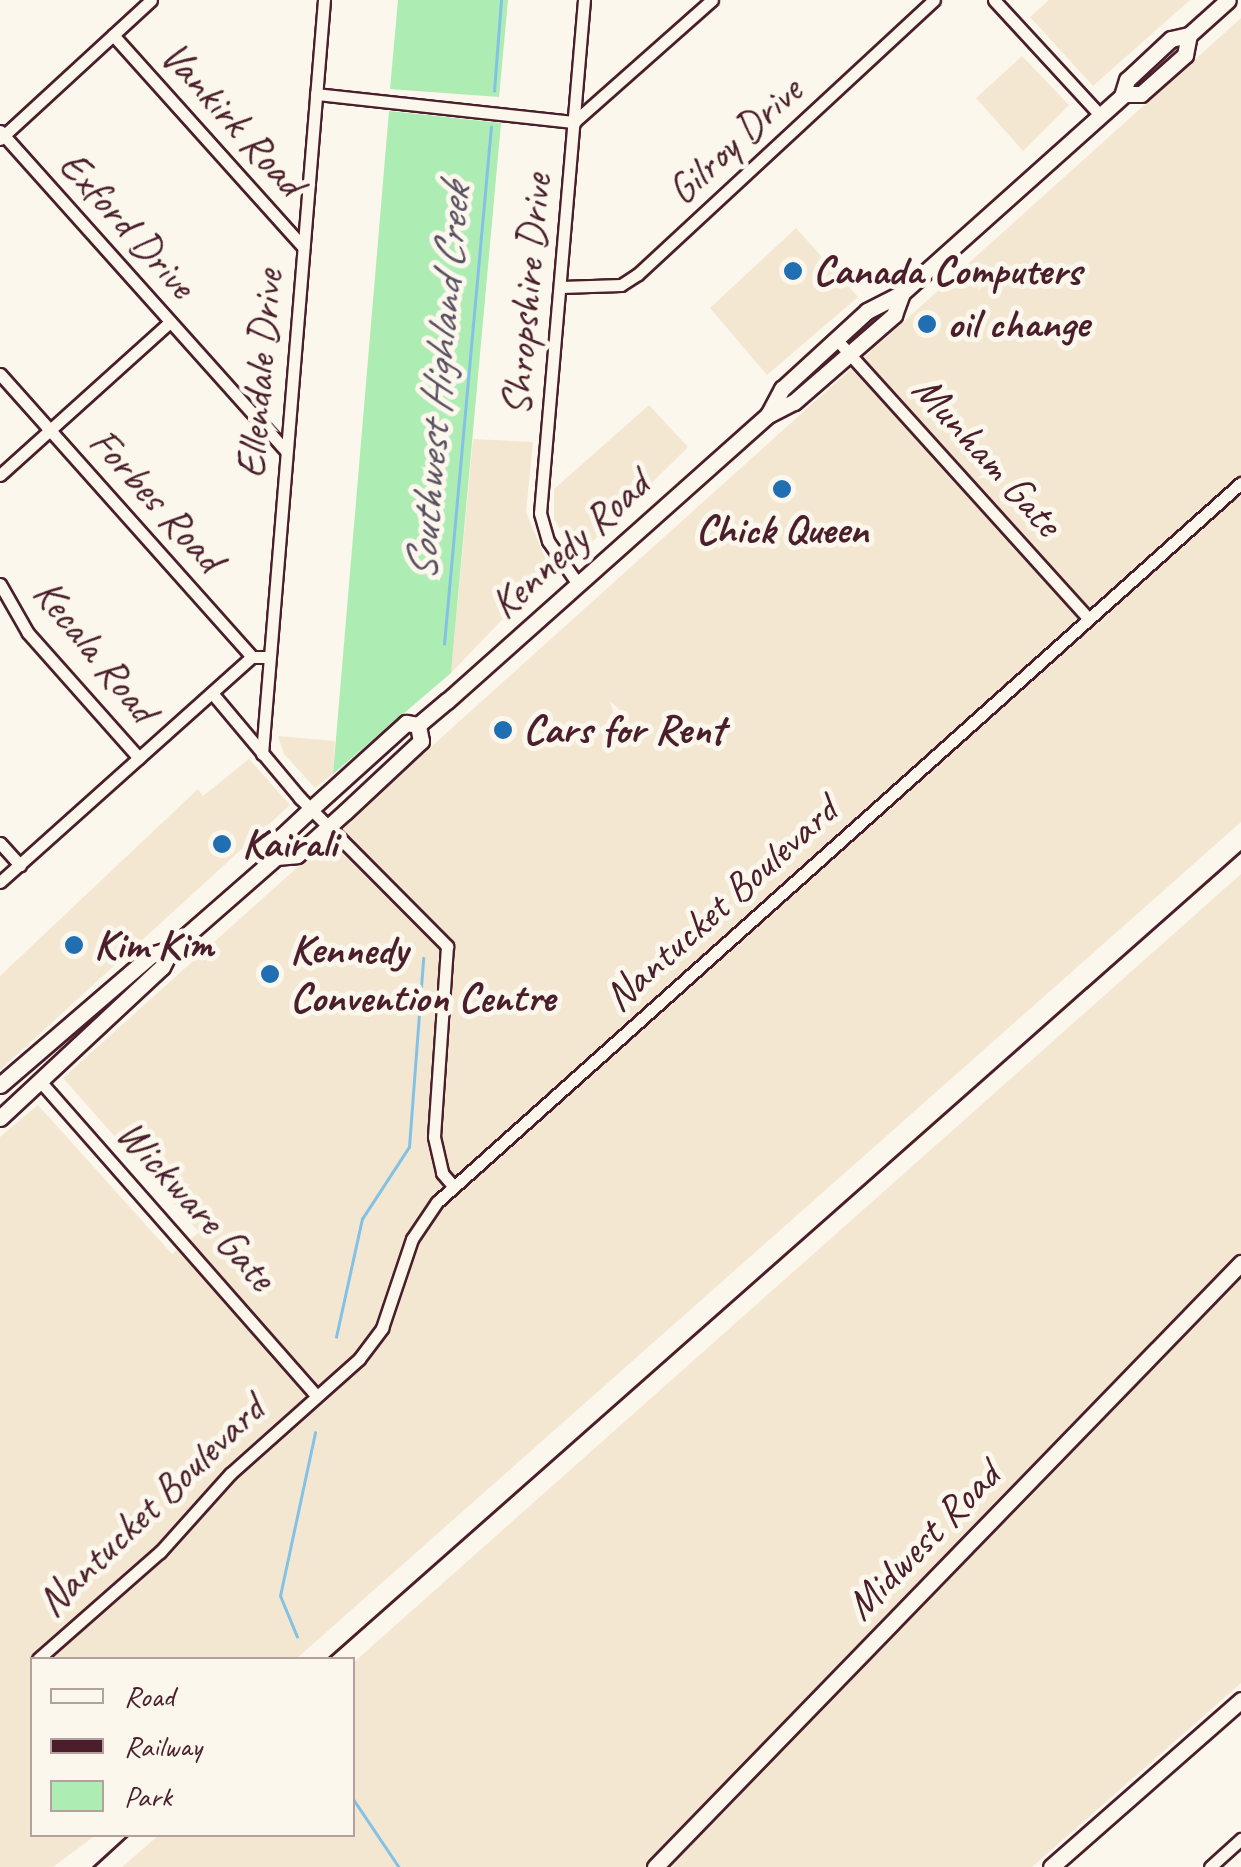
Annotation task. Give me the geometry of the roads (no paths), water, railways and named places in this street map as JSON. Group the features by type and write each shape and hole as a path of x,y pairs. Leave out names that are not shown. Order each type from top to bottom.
{"main road":[{"name":"Kennedy Road","path":"768,415 782,389 836,339 880,300 902,293 1124,94 1128,80 1172,40 1190,34 1228,0"},
{"name":"Kennedy Road","path":"418,725 768,415 794,402 894,315 902,293"},
{"name":"Kennedy Road","path":"0,1118 162,966 171,949 276,857 281,837 406,723 418,725"},
{"name":"Kennedy Road","path":"276,857 297,856 332,824 420,741 418,725"},
{"name":"Kennedy Road","path":"0,1085 151,954 171,949"},
{"name":"Wickware Gate","path":"24,1063 39,1080"},
{"name":"Midwest Road","path":"654,1867 1241,1263"},
{"path":"1051,1867 1240,1703"}],"street":[{"path":"1,135 151,0"},
{"name":"Ellendale Drive","path":"262,754 324,0"},
{"name":"Shropshire Drive","path":"578,584 548,541 540,512 584,0"},
{"path":"316,94 574,122 712,0"},
{"name":"Gilroy Drive","path":"561,287 621,286 638,274 934,0"},
{"path":"994,0 1100,115"},
{"name":"Vankirk Road","path":"113,35 303,246"},
{"name":"Exford Drive","path":"1,135 286,451"},
{"path":"0,475 170,322"},
{"name":"Munham Gate","path":"836,339 1088,618"},
{"name":"Forbes Road","path":"0,374 252,656"},
{"name":"Nantucket Boulevard","path":"40,1657 164,1548 316,1394 368,1347 417,1228 454,1188 1241,484"},
{"name":"Kecala Road","path":"0,584 28,633 139,758"},
{"path":"0,882 252,656 268,657"},
{"path":"212,693 312,808 332,824 447,946 434,1137 442,1172 454,1188"},
{"path":"0,843 20,864"},
{"name":"Wickware Gate","path":"39,1080 316,1394"},
{"path":"1210,1867 1241,1839"}],"waterway":[{"name":"Southwest Highland Creek","path":"494,91 501,0"},
{"name":"Southwest Highland Creek","path":"444,644 491,127"},
{"name":"Southwest Highland Creek","path":"336,1337 362,1219 409,1147 423,959"},
{"name":"Southwest Highland Creek","path":"297,1637 280,1596 315,1433"},
{"name":"Southwest Highland Creek","path":"355,1801 399,1867"}],"railway":[{"path":"329,1657 1241,851"},
{"path":"93,1867 126,1837"}],"place":[{"name":"Canada Computers","path":"793,271"},
{"name":"oil change","path":"927,324"},
{"name":"Chick Queen","path":"782,489"},
{"name":"Cars for Rent","path":"503,730"},
{"name":"Kairali","path":"222,844"},
{"name":"Kim Kim","path":"74,945"},
{"name":"Kennedy Convention Centre","path":"270,974"}]}
